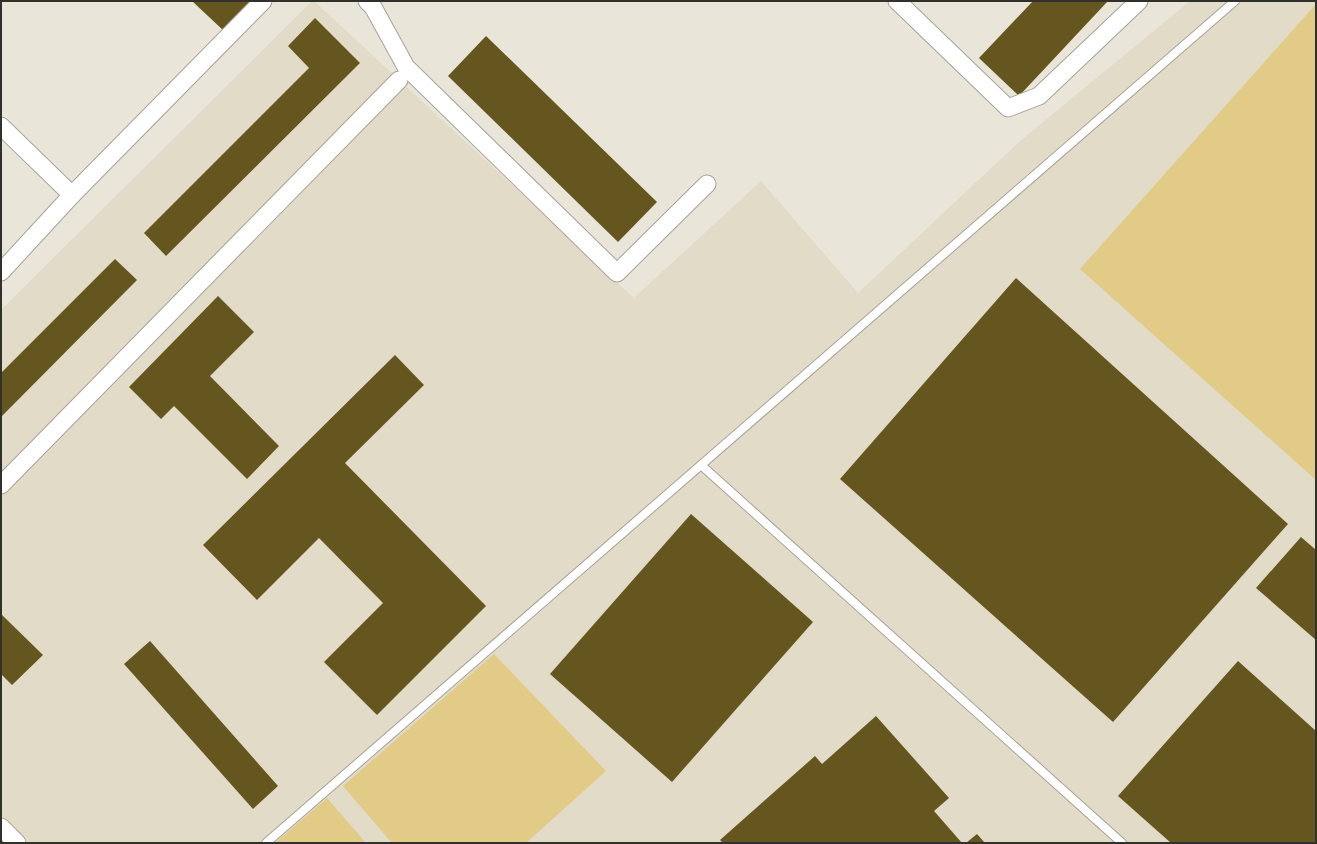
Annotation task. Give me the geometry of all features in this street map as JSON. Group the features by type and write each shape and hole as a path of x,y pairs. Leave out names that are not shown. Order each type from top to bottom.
{"street":[{"path":"1,272 72,195 263,1"},
{"path":"897,1 1008,108 1039,96 1139,1"},
{"path":"372,3 406,67 617,273 707,184"},
{"path":"1,485 399,80"},
{"path":"1,126 72,195"},
{"path":"1,827 17,843"}],"lane":[{"path":"266,843 1235,1"},
{"path":"701,465 1122,843"}],"shaded area":[{"path":"312,1 314,1 634,298 761,181 858,293 1020,141 1190,1 1316,1 1316,843 1,843 1,310"},
{"path":"1316,4 1316,480 1080,269"},
{"path":"494,654 606,771 526,843 392,843 343,786"},
{"path":"327,798 366,843 275,843"}],"building":[{"path":"192,1 255,1 225,32"},
{"path":"1033,1 1108,1 1019,96 979,58"},
{"path":"315,18 360,63 166,256 144,233 309,68 288,46"},
{"path":"486,36 657,202 618,242 448,76"},
{"path":"115,259 137,280 1,417 1,373"},
{"path":"1016,278 1288,524 1113,722 840,479"},
{"path":"218,296 254,332 210,376 279,446 247,479 174,406 161,419 129,387"},
{"path":"395,355 424,385 345,463 486,606 377,715 324,662 383,603 319,538 257,600 203,545"},
{"path":"691,514 813,622 672,782 550,674"},
{"path":"1301,537 1316,550 1316,640 1256,588"},
{"path":"1,614 43,655 12,685 1,674"},
{"path":"150,641 278,786 253,809 124,664"},
{"path":"1238,661 1316,731 1316,843 1171,843 1118,796"},
{"path":"876,716 949,798 934,811 962,843 723,843 720,840 815,756 822,764"},
{"path":"977,834 985,843 966,843"}]}
